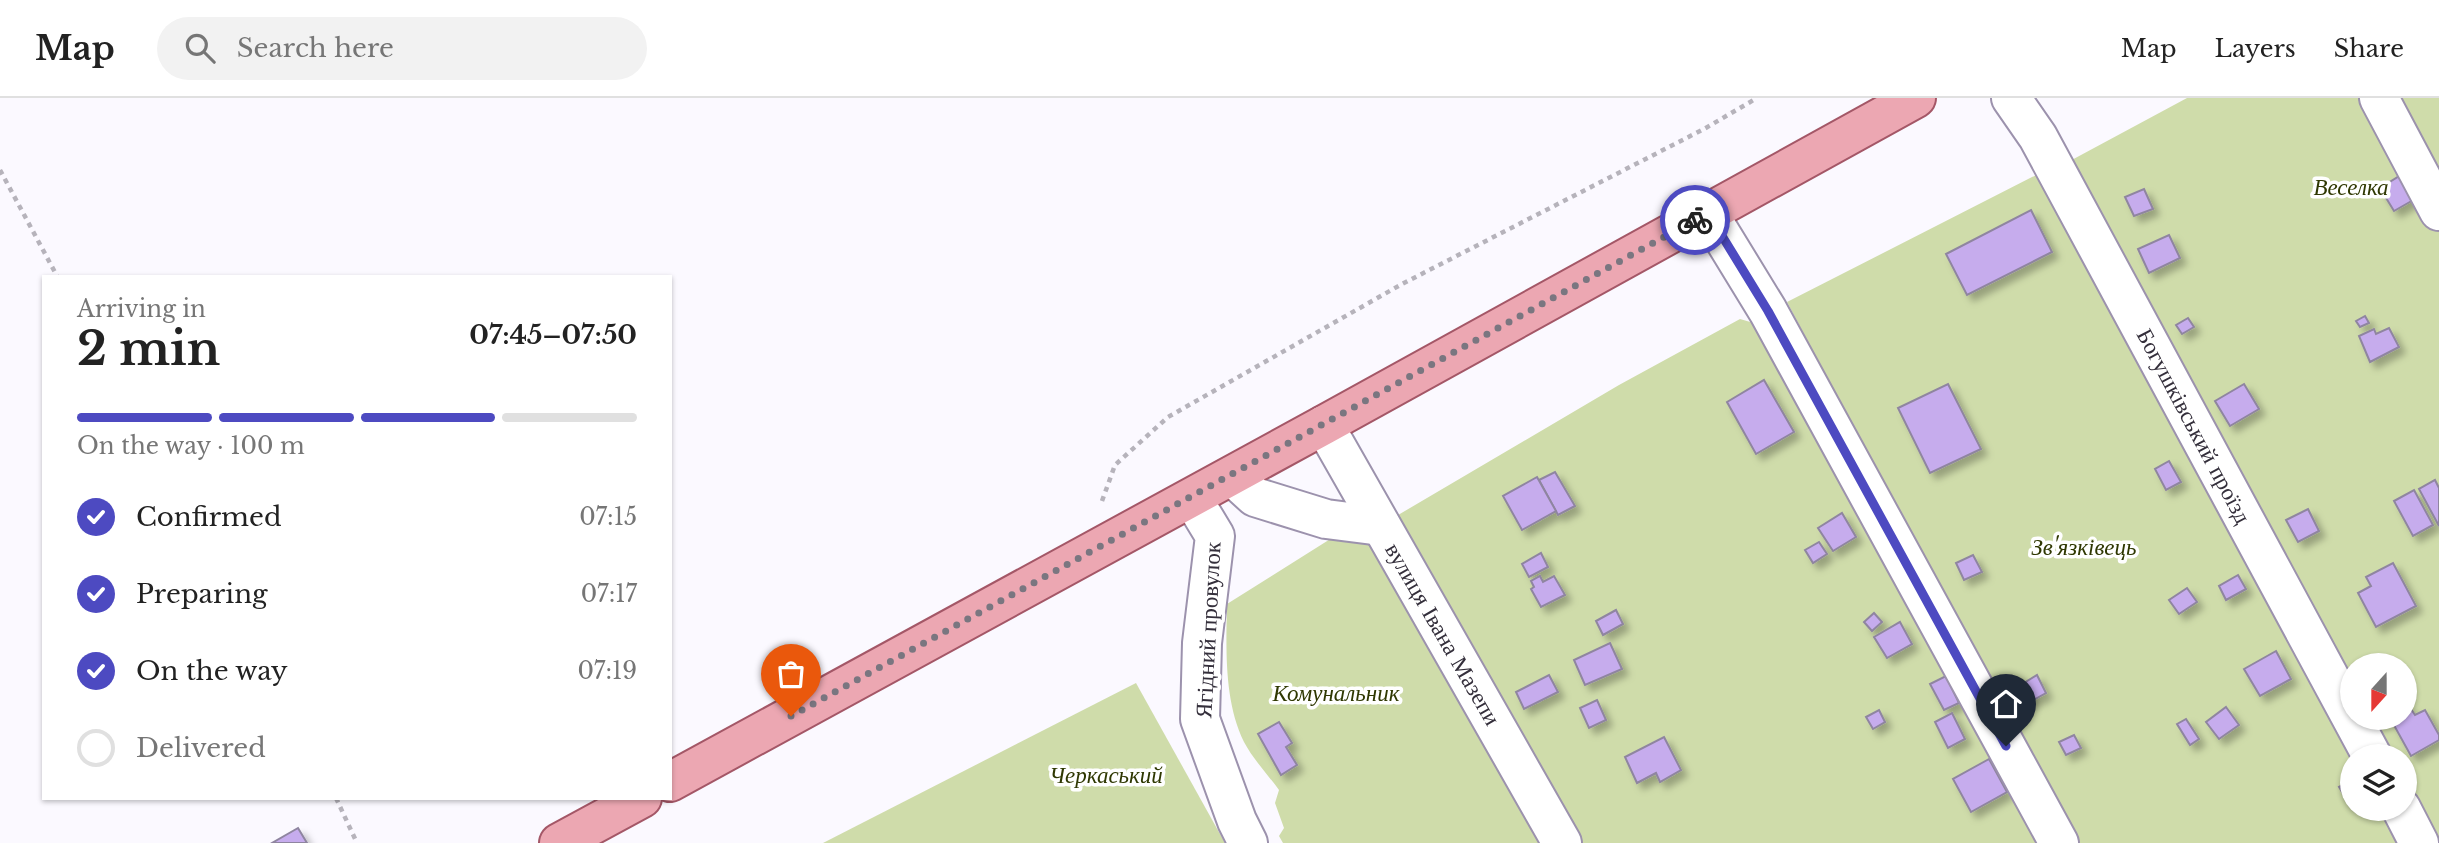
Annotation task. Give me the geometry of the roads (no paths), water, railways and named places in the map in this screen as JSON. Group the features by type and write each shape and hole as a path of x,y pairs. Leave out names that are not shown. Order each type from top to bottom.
{"main road":[{"path":"672,781 1192,498 1916,98"},
{"path":"559,843 638,800"}],"street":[{"name":"Богушківський проїзд","path":"2011,98 2038,137 2366,744"},
{"path":"2379,98 2439,211"},
{"path":"1708,213 1768,311 2059,843"},
{"name":"вулиця Івана Мазепи","path":"1324,425 1562,843"},
{"path":"1232,476 1255,497 1326,519 1381,526"},
{"name":"Ягідний провулок","path":"1192,498 1215,536 1202,643 1200,719 1237,821 1248,843"},
{"path":"2408,821 2419,843"}],"park label":[{"name":"Веселка","path":"2351,187"},
{"name":"Зв'язківець","path":"2084,547"},
{"name":"Комунальник","path":"1336,693"},
{"name":"Черкаський","path":"1106,775"}]}
